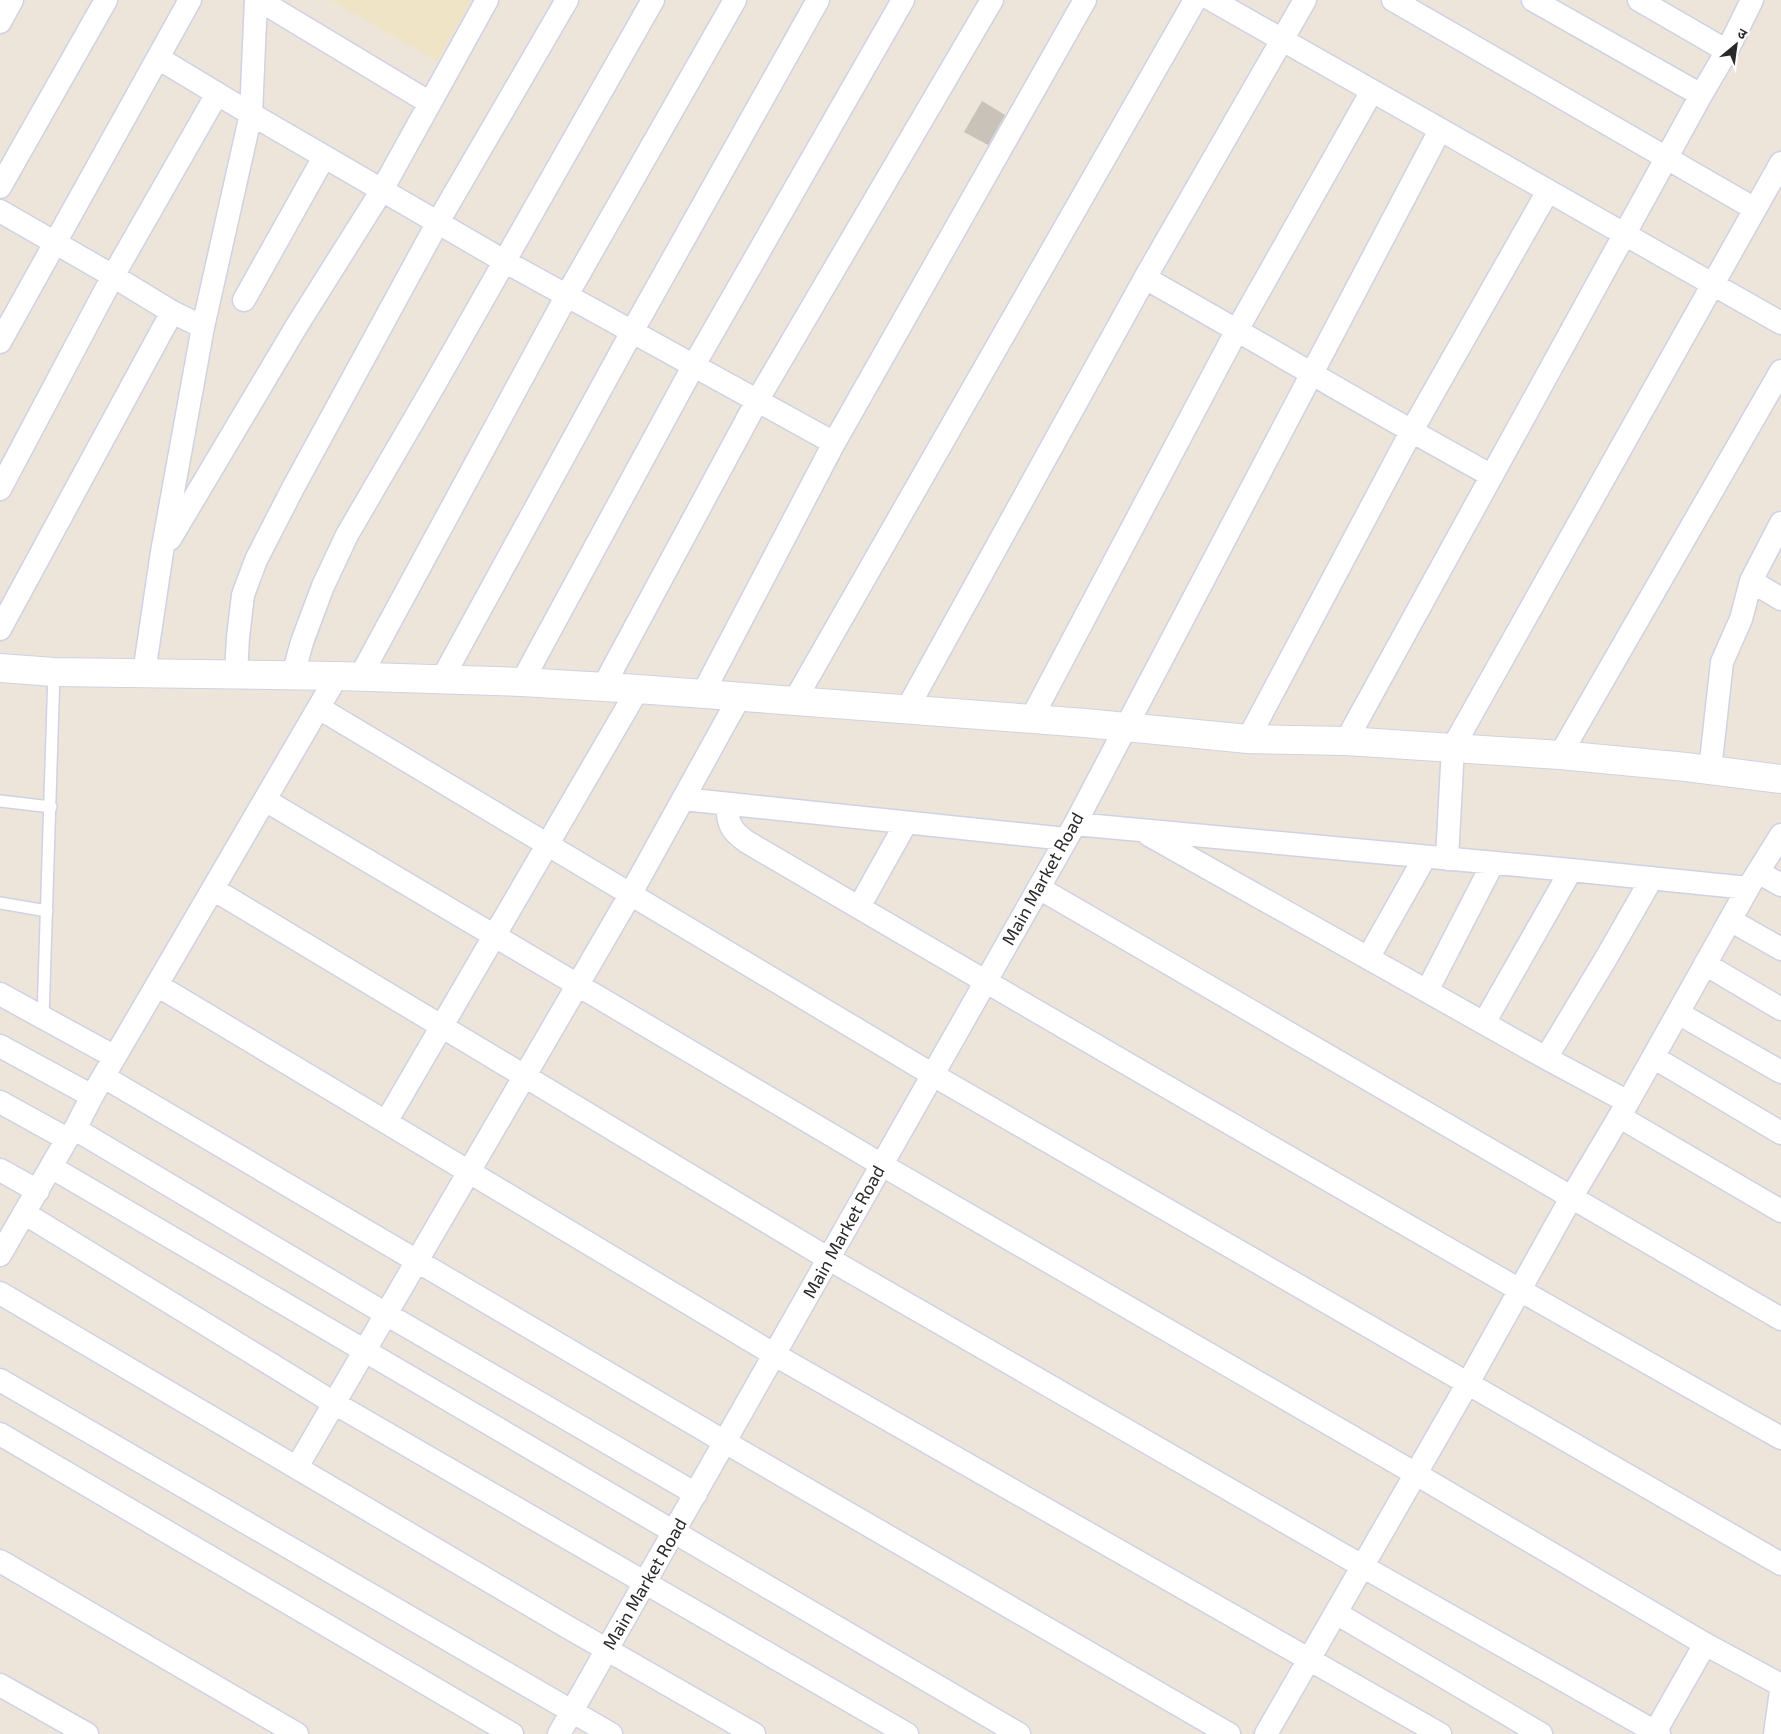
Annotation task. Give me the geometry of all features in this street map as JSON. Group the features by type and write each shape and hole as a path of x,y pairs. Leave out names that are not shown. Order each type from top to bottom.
{"street":[{"path":"0,187 106,0"},
{"path":"0,342 190,0"},
{"path":"144,673 162,552 202,327 251,114 258,0 430,103"},
{"path":"162,552 296,327 382,190 488,0"},
{"path":"236,673 238,637 244,595 256,560 438,222 568,0"},
{"path":"293,675 302,642 323,586 347,535 653,0"},
{"path":"4,1240 38,1191 319,708 349,676 735,0"},
{"path":"442,679 633,330 818,0"},
{"path":"522,682 694,365 903,0"},
{"path":"603,687 757,401 992,0"},
{"path":"702,694 834,443 1085,0"},
{"path":"795,700 1195,0"},
{"path":"1212,0 1781,323"},
{"path":"907,709 1145,278 1305,0"},
{"path":"1393,0 1755,209"},
{"path":"1533,0 1701,95"},
{"path":"1639,0 1727,51"},
{"path":"1346,741 1624,234 1727,51 1749,1"},
{"path":"158,58 324,157 504,260 834,443"},
{"path":"1031,719 1237,330 1372,91"},
{"path":"0,489 113,276 217,94"},
{"name":"Main Market Road","path":"559,1734 1070,832 1440,130"},
{"path":"244,300 324,157"},
{"path":"1447,859 1453,747 1781,163"},
{"path":"1248,738 1412,432 1548,191"},
{"path":"0,212 172,312 202,327"},
{"path":"1145,278 1492,476"},
{"path":"0,629 172,312"},
{"path":"1560,755 1781,371"},
{"path":"1710,770 1722,662 1741,619 1751,581 1781,523"},
{"path":"1751,581 1781,599"},
{"path":"0,668 54,672 236,673 442,679 638,689 795,700 1248,738 1346,741 1560,755 1781,779"},
{"path":"386,1122 638,689"},
{"path":"297,1467 630,895 740,696"},
{"path":"319,708 933,1075 1781,1564"},
{"path":"683,799 906,822 1070,832 1141,831 1652,878 1753,880 1781,886"},
{"path":"265,800 882,1165 1416,1474 1705,1644 1781,1685"},
{"path":"727,804 728,820 736,834 859,908 1519,1291 1781,1438"},
{"path":"859,908 906,822"},
{"path":"1141,831 1546,1058 1781,1212"},
{"path":"1266,1734 1468,1383 1571,1198 1624,1110 1730,920 1781,835"},
{"path":"1368,958 1424,856"},
{"path":"1427,991 1493,863"},
{"path":"1484,1023 1571,870"},
{"path":"1546,1058 1652,878"},
{"path":"1038,888 1781,1319"},
{"path":"213,889 829,1259 1656,1733 1705,1644"},
{"path":"1730,920 1781,949"},
{"path":"1706,964 1781,1009"},
{"path":"157,985 775,1355 1440,1734"},
{"path":"0,994 115,1057"},
{"path":"1678,1013 1781,1072"},
{"path":"0,1046 92,1096"},
{"path":"1653,1058 1781,1132"},
{"path":"104,1077 725,1442 1229,1734"},
{"path":"0,1102 71,1134 696,1494"},
{"path":"51,1167 1019,1734"},
{"path":"0,1170 38,1191"},
{"path":"24,1213 334,1403 907,1734"},
{"path":"0,1293 754,1734"},
{"path":"0,1380 612,1734"},
{"path":"0,1434 512,1734"},
{"path":"0,1561 297,1734"},
{"path":"1336,1613 1541,1734"},
{"path":"0,1684 87,1734"},
{"path":"1775,1734 1781,1691"}],"lane":[{"path":"43,1018 54,672"},
{"path":"0,801 51,806"},
{"path":"0,903 47,911"}],"shaded area":[{"path":"330,0 472,0 437,61"}],"building":[{"path":"982,101 1005,115 988,145 964,132"}]}
